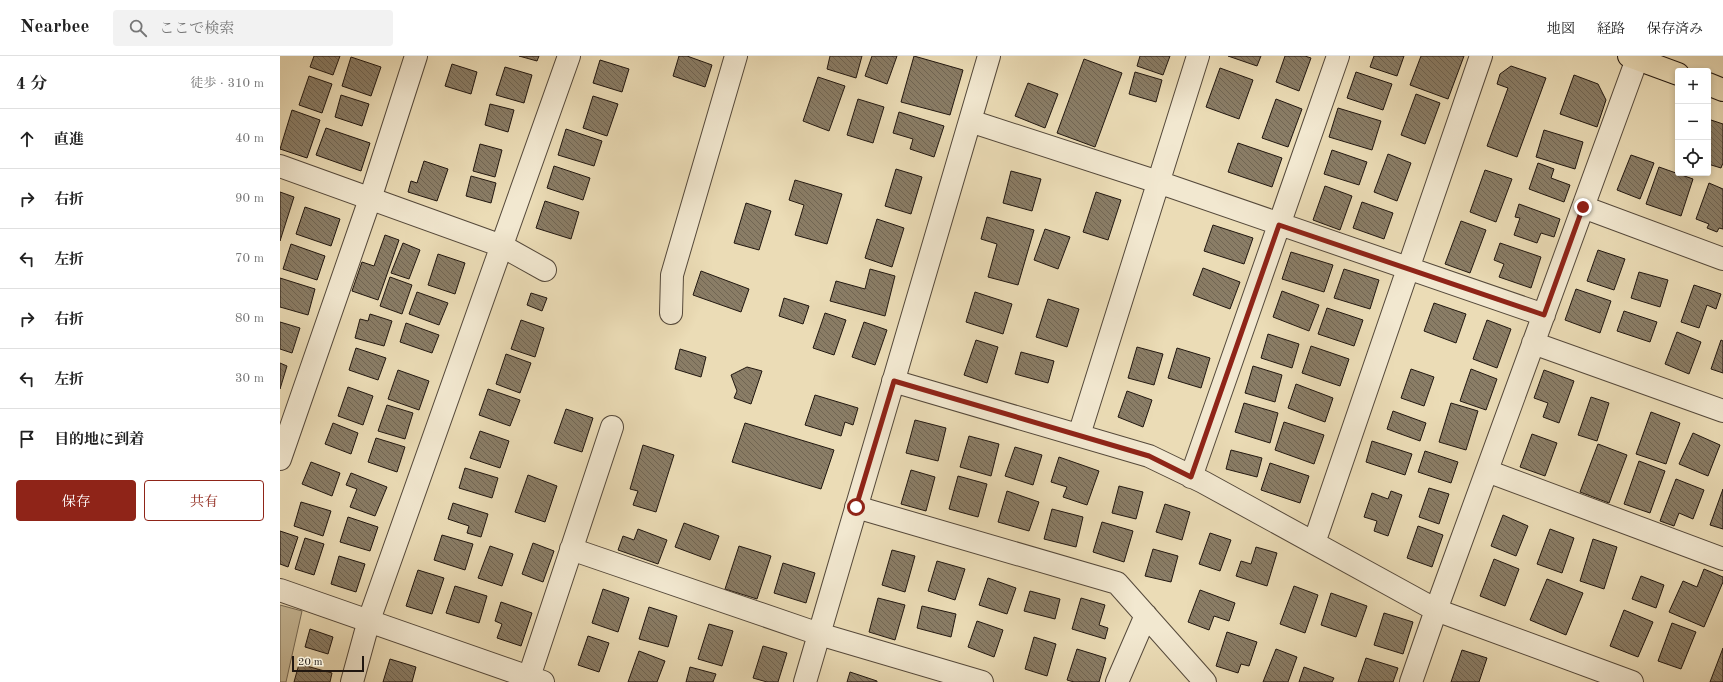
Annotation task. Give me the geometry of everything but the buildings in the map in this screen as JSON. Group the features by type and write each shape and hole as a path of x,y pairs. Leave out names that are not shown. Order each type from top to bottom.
{"main road":[{"path":"1633,57 1675,73"},
{"path":"1711,85 1723,90"}],"street":[{"path":"280,459 370,199 416,56"},
{"path":"352,682 369,620 569,56"},
{"path":"671,313 672,275 736,56"},
{"path":"805,682 989,56"},
{"path":"1079,435 1198,56"},
{"path":"1191,477 1338,56"},
{"path":"1314,543 1481,56"},
{"path":"1411,682 1583,207 1633,57"},
{"path":"970,121 1158,182 1279,225 1544,315"},
{"path":"280,166 502,246 545,270"},
{"path":"1583,207 1723,259"},
{"path":"1533,343 1723,411"},
{"path":"894,381 1149,456 1191,477 1436,610 1632,682"},
{"path":"280,590 536,679 571,549 612,427"},
{"path":"1487,471 1723,559"},
{"path":"856,507 1117,583 1205,682"},
{"path":"571,549 819,634 960,679 982,682"},
{"path":"1118,682 1146,615"}],"shaded area":[{"path":"280,605 302,611 286,682 280,682"}],"route":[{"path":"856,507 894,381 1149,456 1191,477 1279,225 1544,315 1583,207"}]}
